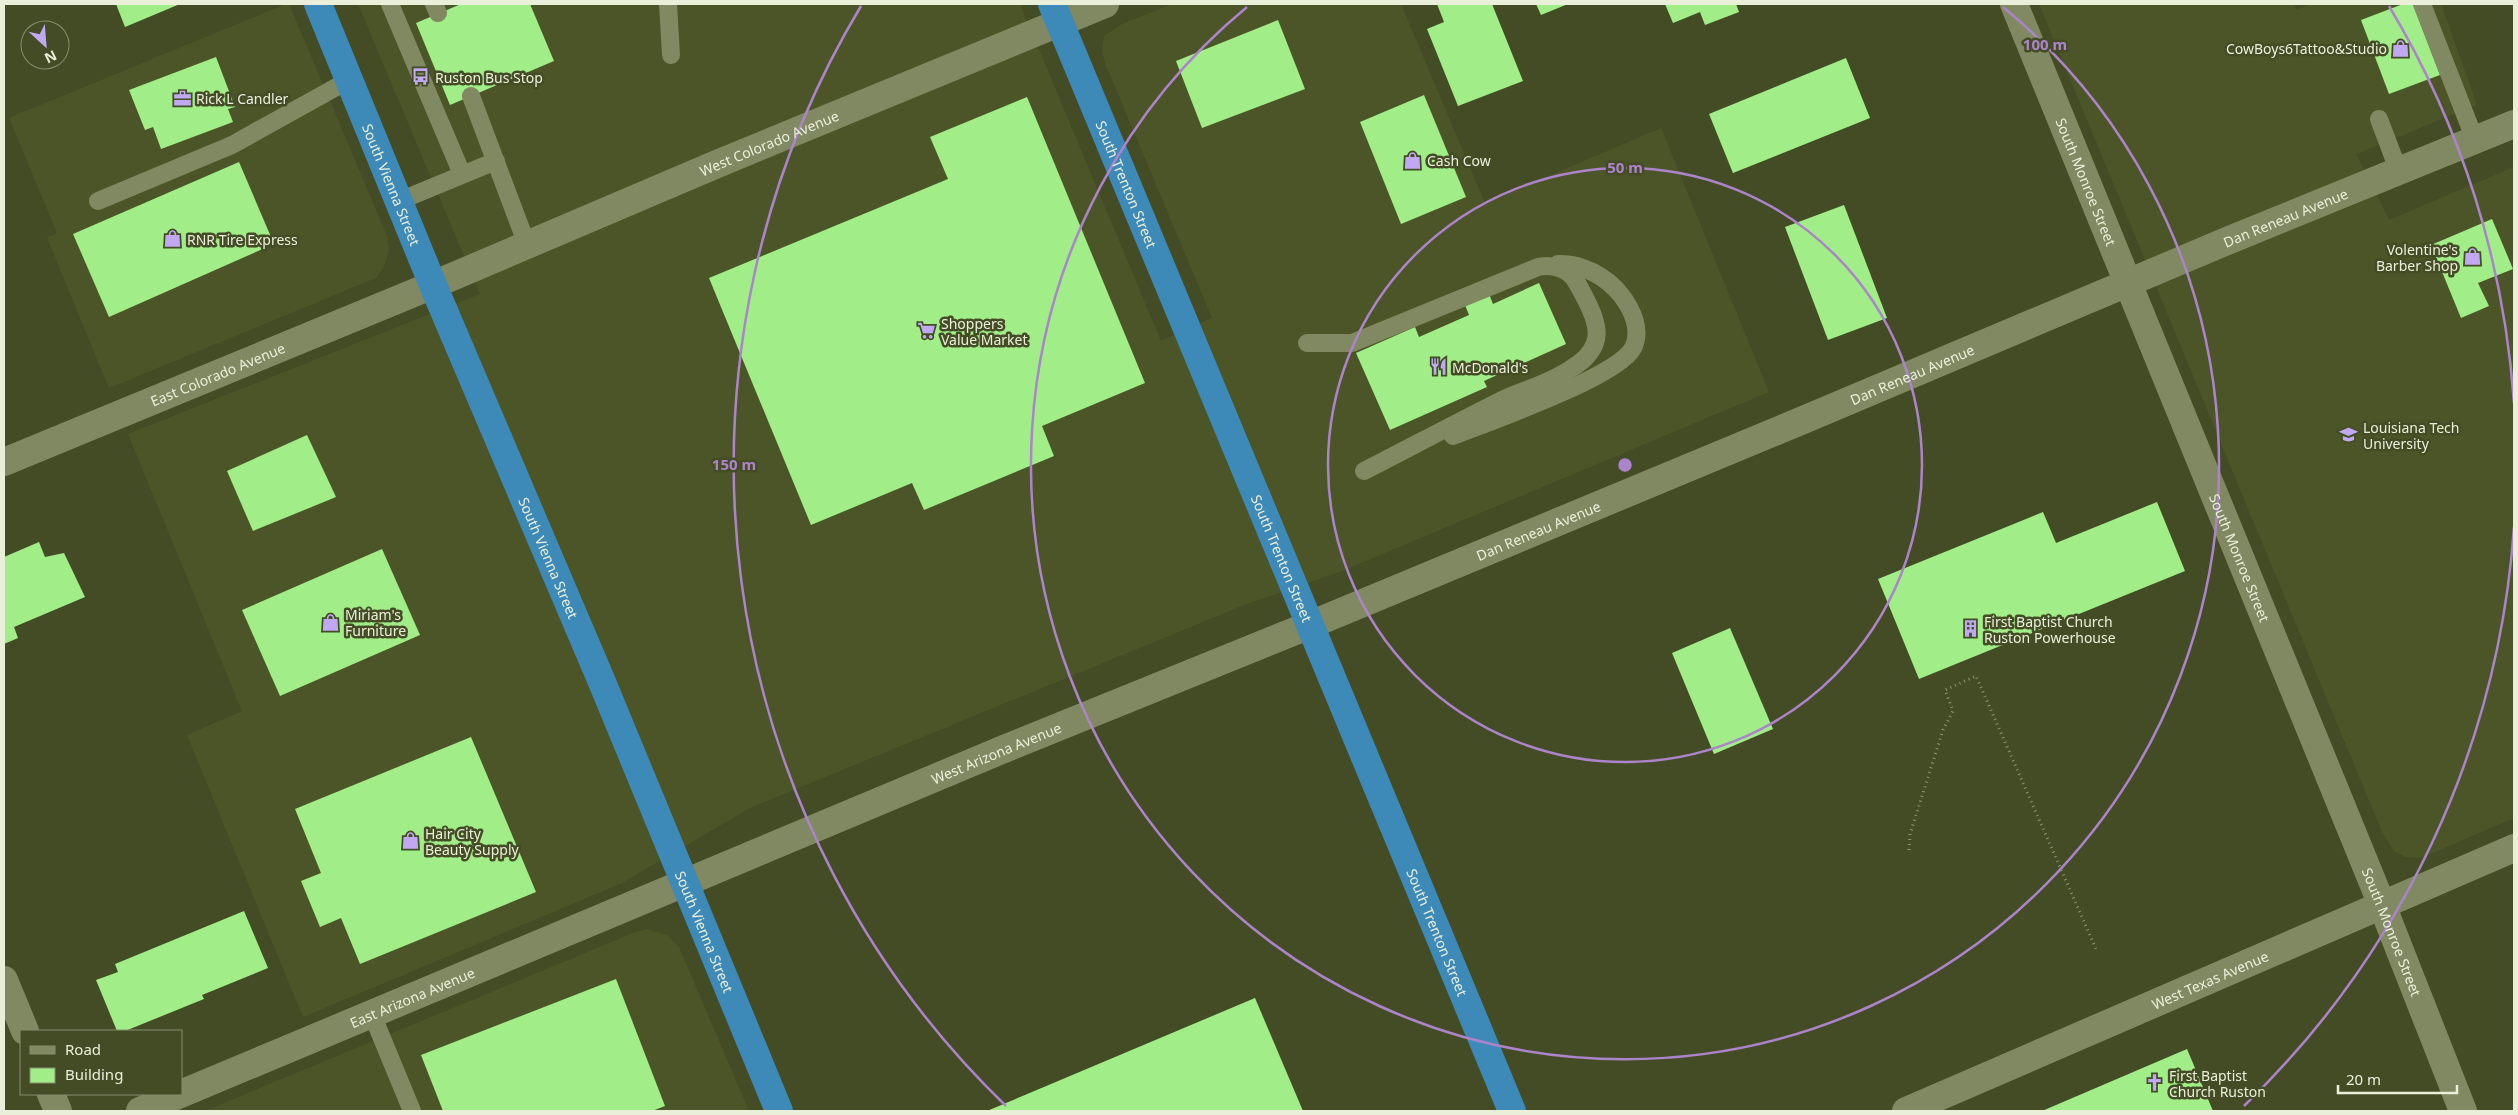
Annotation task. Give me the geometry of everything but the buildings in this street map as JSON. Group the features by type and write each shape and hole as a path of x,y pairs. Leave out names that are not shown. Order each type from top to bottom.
{"highway":[{"name":"South Vienna Street","path":"318,4 433,286 598,673 684,884 772,1109"},
{"name":"South Trenton Street","path":"1056,13 1512,1111"}],"street":[{"name":"West Colorado Avenue","path":"433,286 1056,13 1106,4"},
{"name":"South Monroe Street","path":"2014,4 2382,905 2463,1111"},
{"name":"Dan Reneau Avenue","path":"1310,625 2127,283 2514,124"},
{"name":"East Colorado Avenue","path":"4,462 433,286"},
{"name":"West Arizona Avenue","path":"684,884 1013,746 1310,625"},
{"name":"West Texas Avenue","path":"1906,1111 2514,848"},
{"name":"East Arizona Avenue","path":"182,1093 684,884"},
{"path":"4,980 25,1030"},
{"path":"51,1095 58,1111"},
{"name":"East Arizona Avenue","path":"140,1111 178,1095"}],"lane":[{"path":"390,4 462,174"},
{"path":"668,4 671,55"},
{"path":"2422,4 2475,140"},
{"path":"98,201 232,145 349,80"},
{"path":"471,96 528,245"},
{"path":"2378,119 2398,172"},
{"path":"398,201 496,161"},
{"path":"1307,343 1352,343 1538,267 1548,265 1563,264 1589,270 1612,284 1626,301 1636,324 1633,348 1609,370 1508,414 1364,471 1501,400 1571,369 1585,359 1596,342 1595,328 1590,310 1575,279 1560,268 1548,265"},
{"path":"372,1014 412,1111"}],"path":[{"path":"1909,850 1910,834 1943,730 1953,711 1945,690 1976,676 2096,949"}],"shaded area":[{"path":"289,4 387,236 389,250 384,267 376,278 109,388 47,238 57,233 9,118"},
{"path":"358,4 1020,4 1161,341 1212,318 1105,63 1102,52 1104,36 1122,24 1172,4 1401,4 1485,203 1661,128 1769,392 1342,571 1244,605 750,808 620,884 303,1017 187,735 242,711 128,434 480,294"},
{"name":"Louisiana Tech University","path":"2039,4 2293,4 2296,10 2311,4 2441,4 2477,105 2356,154 2389,220 2514,167 2514,818 2421,858 2405,857 2394,851 2382,832"},
{"path":"646,929 667,935 679,947 749,1111 205,1111 633,933"}],"place":[{"name":"CowBoys6Tattoo&Studio","path":"2401,48"},
{"name":"Ruston Bus Stop","path":"421,77"},
{"name":"Rick L Candler","path":"182,98"},
{"name":"Cash Cow","path":"1413,160"},
{"name":"RNR Tire Express","path":"173,239"},
{"name":"Volentine's Barber Shop","path":"2472,257"},
{"name":"Shoppers Value Market","path":"927,331"},
{"name":"McDonald's","path":"1438,367"},
{"name":"Louisiana Tech University","path":"2349,435"},
{"name":"Miriam's Furniture","path":"331,622"},
{"name":"First Baptist Church Ruston Powerhouse","path":"1970,629"},
{"name":"Hair City Beauty Supply","path":"411,841"},
{"name":"First Baptist Church Ruston","path":"2155,1083"}]}
